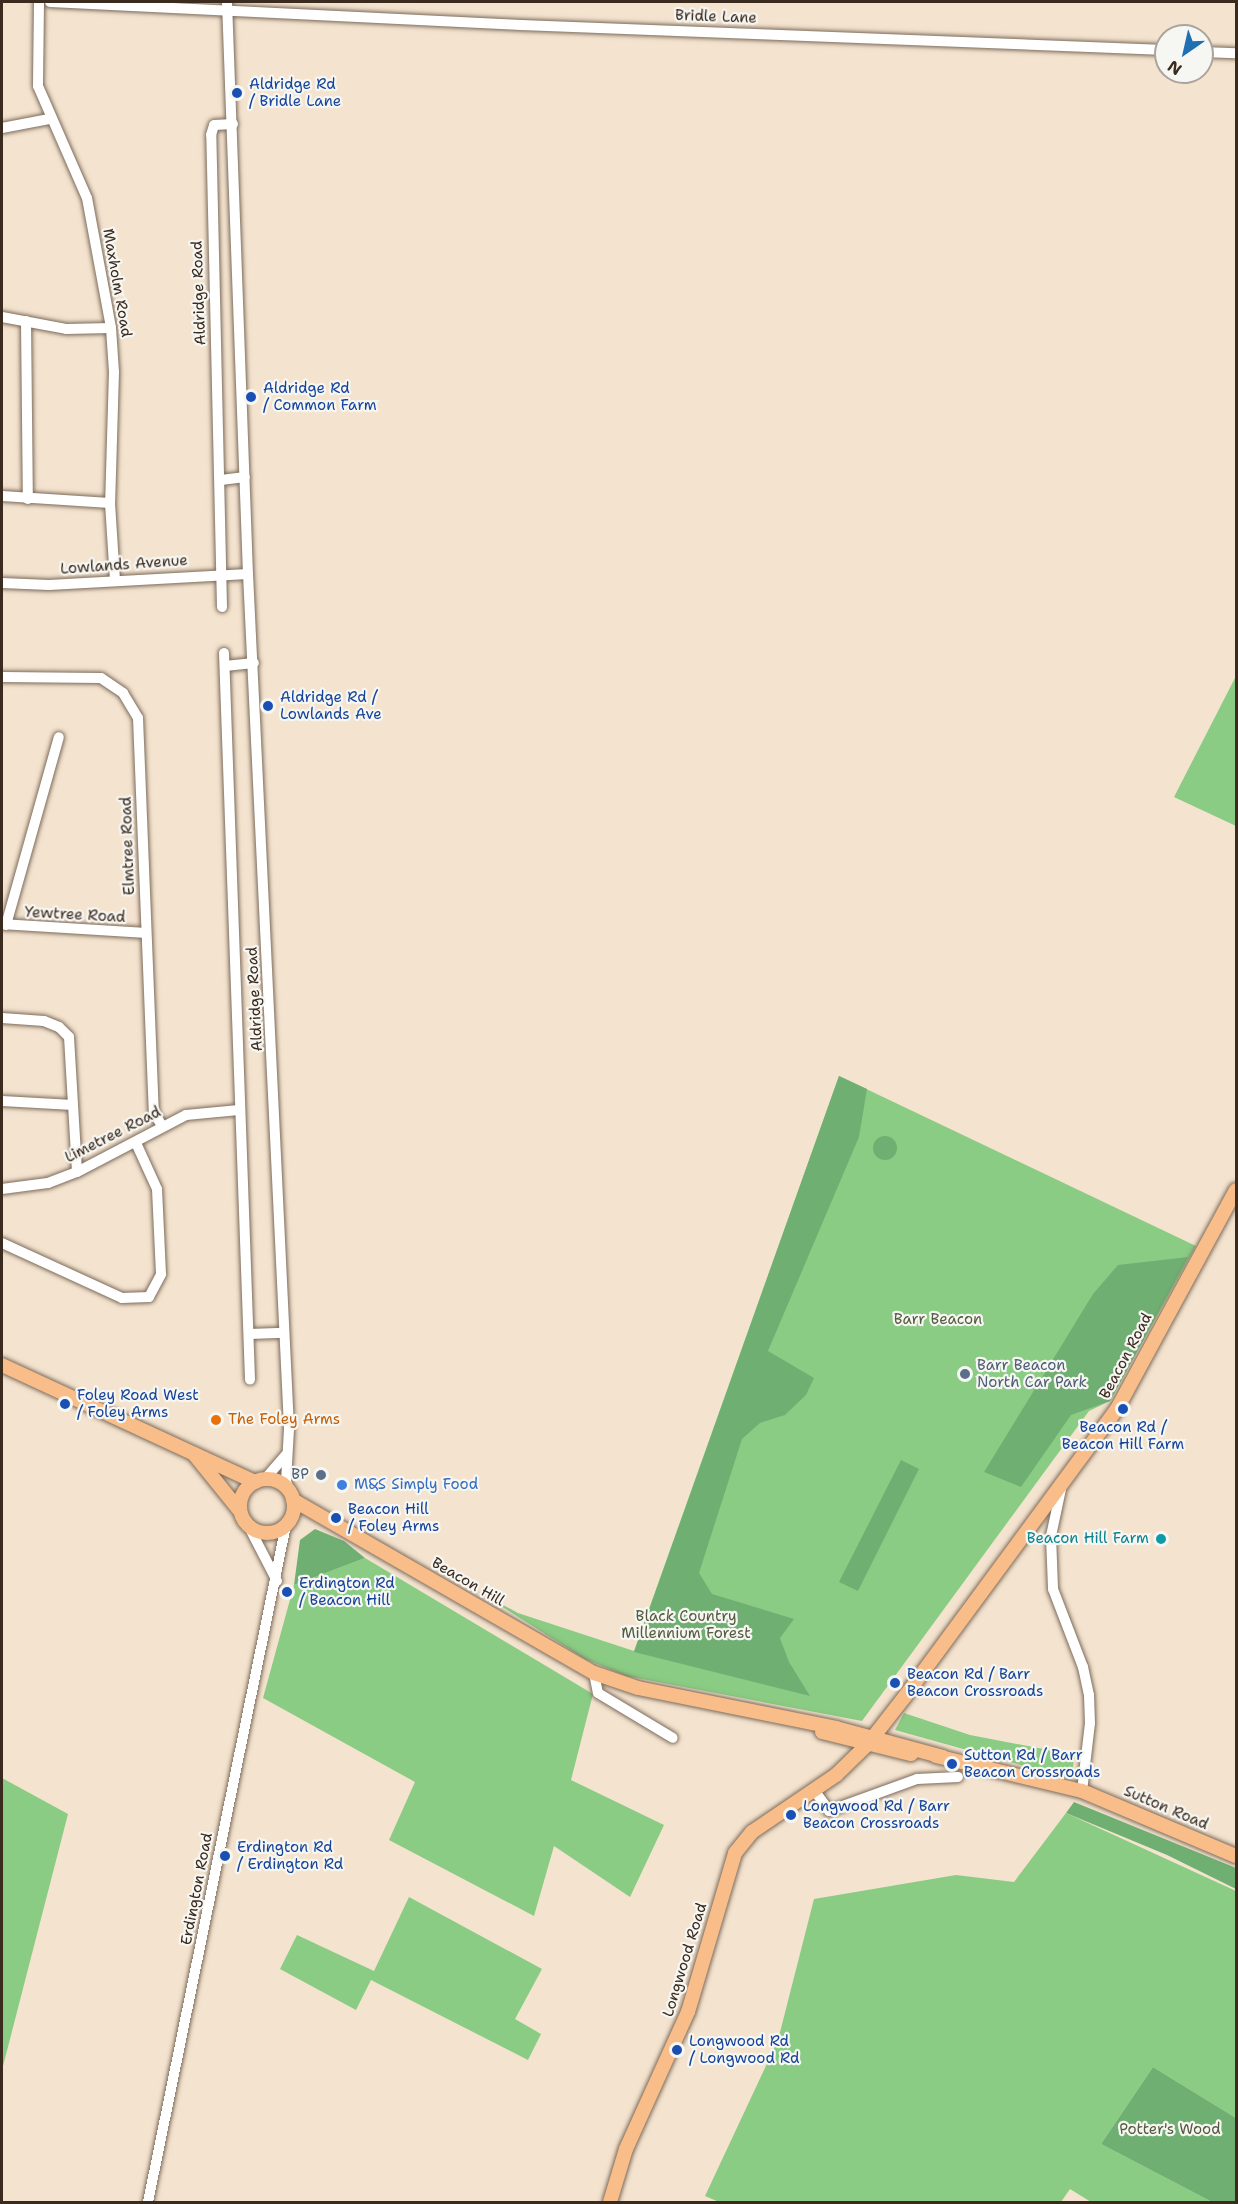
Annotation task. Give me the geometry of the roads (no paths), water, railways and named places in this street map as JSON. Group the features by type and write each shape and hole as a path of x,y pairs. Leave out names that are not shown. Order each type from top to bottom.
{"main road":[{"name":"Beacon Road","path":"865,1740 921,1672 1061,1488 1121,1401 1236,1190"},
{"path":"2,1365 191,1451 260,1480 277,1481 291,1497 288,1523"},
{"path":"191,1451 240,1511 248,1525 268,1533 288,1523 326,1519"},
{"path":"240,1511 244,1490 260,1480"},
{"name":"Beacon Hill","path":"291,1497 594,1673 638,1688 781,1718 865,1740"},
{"name":"Sutton Road","path":"865,1740 1082,1791 1236,1856"},
{"name":"Longwood Road","path":"610,2202 626,2149 688,2012 735,1852 752,1832 813,1790 865,1740"}],"street":[{"name":"Maxholm Road","path":"39,2 38,86 49,119 87,198 111,328 114,372 110,503 115,581"},
{"name":"Bridle Lane","path":"50,2 227,5 521,25 1154,50"},
{"name":"Aldridge Road","path":"227,5 248,574 289,1429 286,1455 291,1497"},
{"path":"1214,52 1236,53"},
{"path":"2,128 49,119"},
{"name":"Aldridge Road","path":"222,607 221,480 211,135 214,125 233,124"},
{"path":"2,317 66,329 111,328"},
{"path":"26,321 28,499"},
{"path":"221,480 245,477"},
{"path":"2,496 110,503"},
{"name":"Lowlands Avenue","path":"2,583 49,585 248,574"},
{"name":"Aldridge Road","path":"224,653 250,1380"},
{"path":"225,666 254,663"},
{"name":"Elmtree Road","path":"2,677 101,678 116,685 132,705 138,718 154,1113 162,1126"},
{"path":"4,925 58,754 59,737"},
{"name":"Yewtree Road","path":"4,925 146,933"},
{"path":"2,1018 44,1021 59,1027 69,1037 77,1172"},
{"path":"2,1101 73,1105"},
{"name":"Limetree Road","path":"2,1189 48,1183 77,1172 186,1115 239,1110"},
{"path":"2,1243 122,1298 149,1297 161,1274 157,1190 136,1143"},
{"path":"249,1334 284,1333"},
{"path":"260,1480 286,1455"},
{"path":"1061,1488 1051,1536 1053,1589 1083,1667 1089,1695 1090,1724 1082,1791"},
{"name":"Erdington Road","path":"148,2202 288,1523"},
{"path":"248,1525 277,1581"},
{"path":"594,1673 598,1693 673,1738"},
{"path":"813,1790 829,1811 917,1779 958,1777"}],"place":[{"name":"Aldridge Rd / Bridle Lane","path":"237,93"},
{"name":"Aldridge Rd / Common Farm","path":"251,397"},
{"name":"Aldridge Rd / Lowlands Ave","path":"268,706"},
{"name":"Barr Beacon North Car Park","path":"965,1374"},
{"name":"Foley Road West / Foley Arms","path":"65,1404"},
{"name":"Beacon Rd / Beacon Hill Farm","path":"1123,1409"},
{"name":"The Foley Arms","path":"216,1420"},
{"name":"BP","path":"321,1475"},
{"name":"M&S Simply Food","path":"342,1485"},
{"name":"Beacon Hill / Foley Arms","path":"336,1518"},
{"name":"Beacon Hill Farm","path":"1161,1539"},
{"name":"Erdington Rd / Beacon Hill","path":"287,1592"},
{"name":"Beacon Rd / Barr Beacon Crossroads","path":"895,1683"},
{"name":"Sutton Rd / Barr Beacon Crossroads","path":"952,1764"},
{"name":"Longwood Rd / Barr Beacon Crossroads","path":"791,1815"},
{"name":"Erdington Rd / Erdington Rd","path":"225,1856"},
{"name":"Longwood Rd / Longwood Rd","path":"677,2050"}],"park label":[{"name":"Barr Beacon","path":"938,1320"},
{"name":"Black Country Millennium Forest","path":"686,1624"},
{"name":"Potter's Wood","path":"1170,2130"}]}
